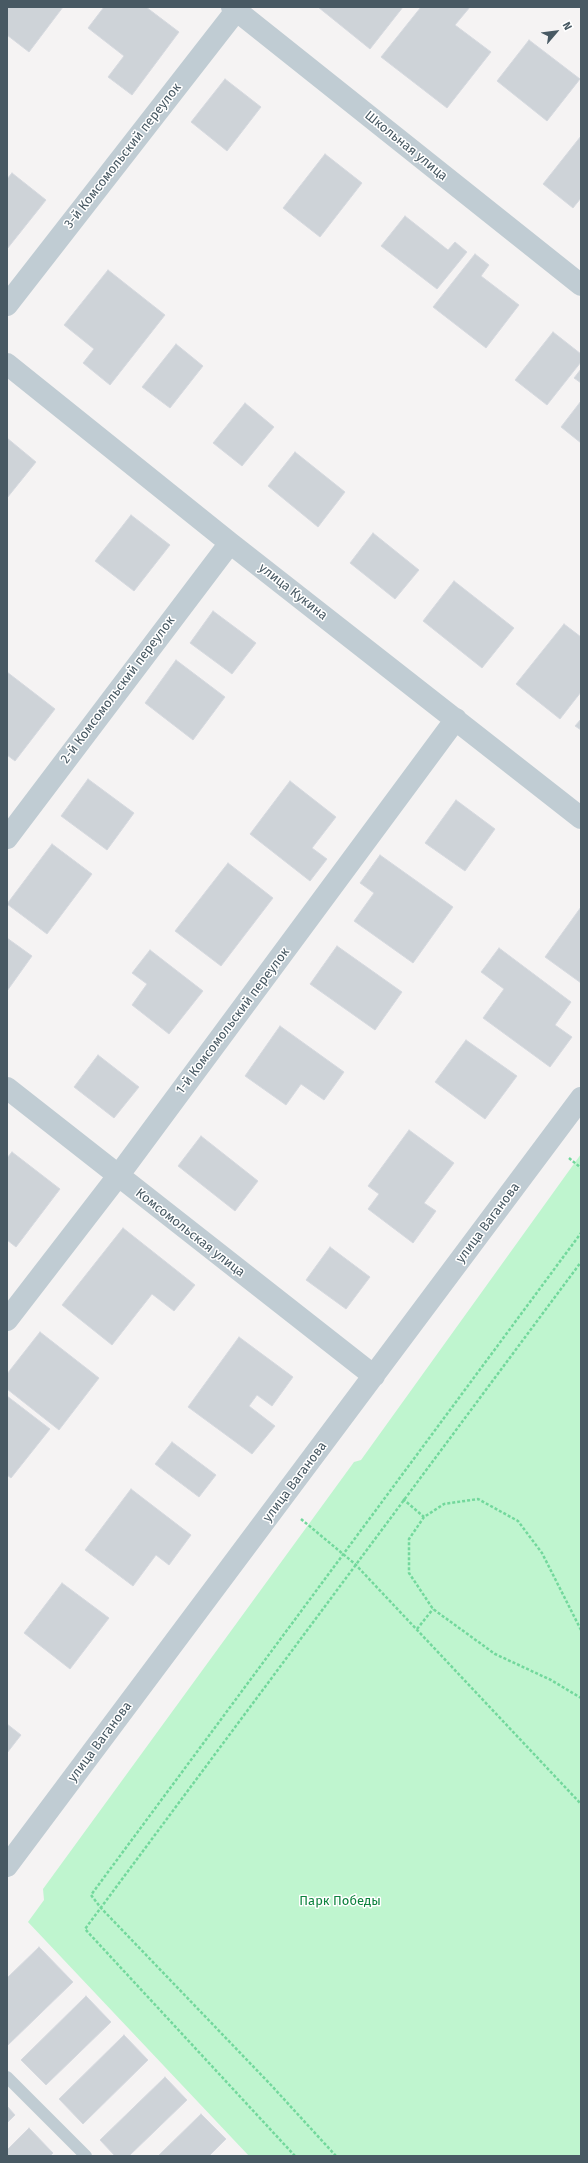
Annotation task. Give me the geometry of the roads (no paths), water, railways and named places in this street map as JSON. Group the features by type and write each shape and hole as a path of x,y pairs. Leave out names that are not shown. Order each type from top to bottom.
{"street":[{"name":"Школьная улица","path":"236,8 581,285"},
{"name":"3-й Комсомольский переулок","path":"7,305 236,8"},
{"name":"улица Кукина","path":"7,364 230,543 581,818"},
{"name":"2-й Комсомольский переулок","path":"7,838 230,543"},
{"name":"1-й Комсомольский переулок","path":"7,1320 118,1176 456,719"},
{"name":"Комсомольская улица","path":"7,1088 374,1376"},
{"name":"улица Ваганова","path":"7,1866 581,1098"}],"lane":[{"path":"7,2077 86,2156"}],"park label":[{"name":"Парк Победы","path":"340,1901"}]}
